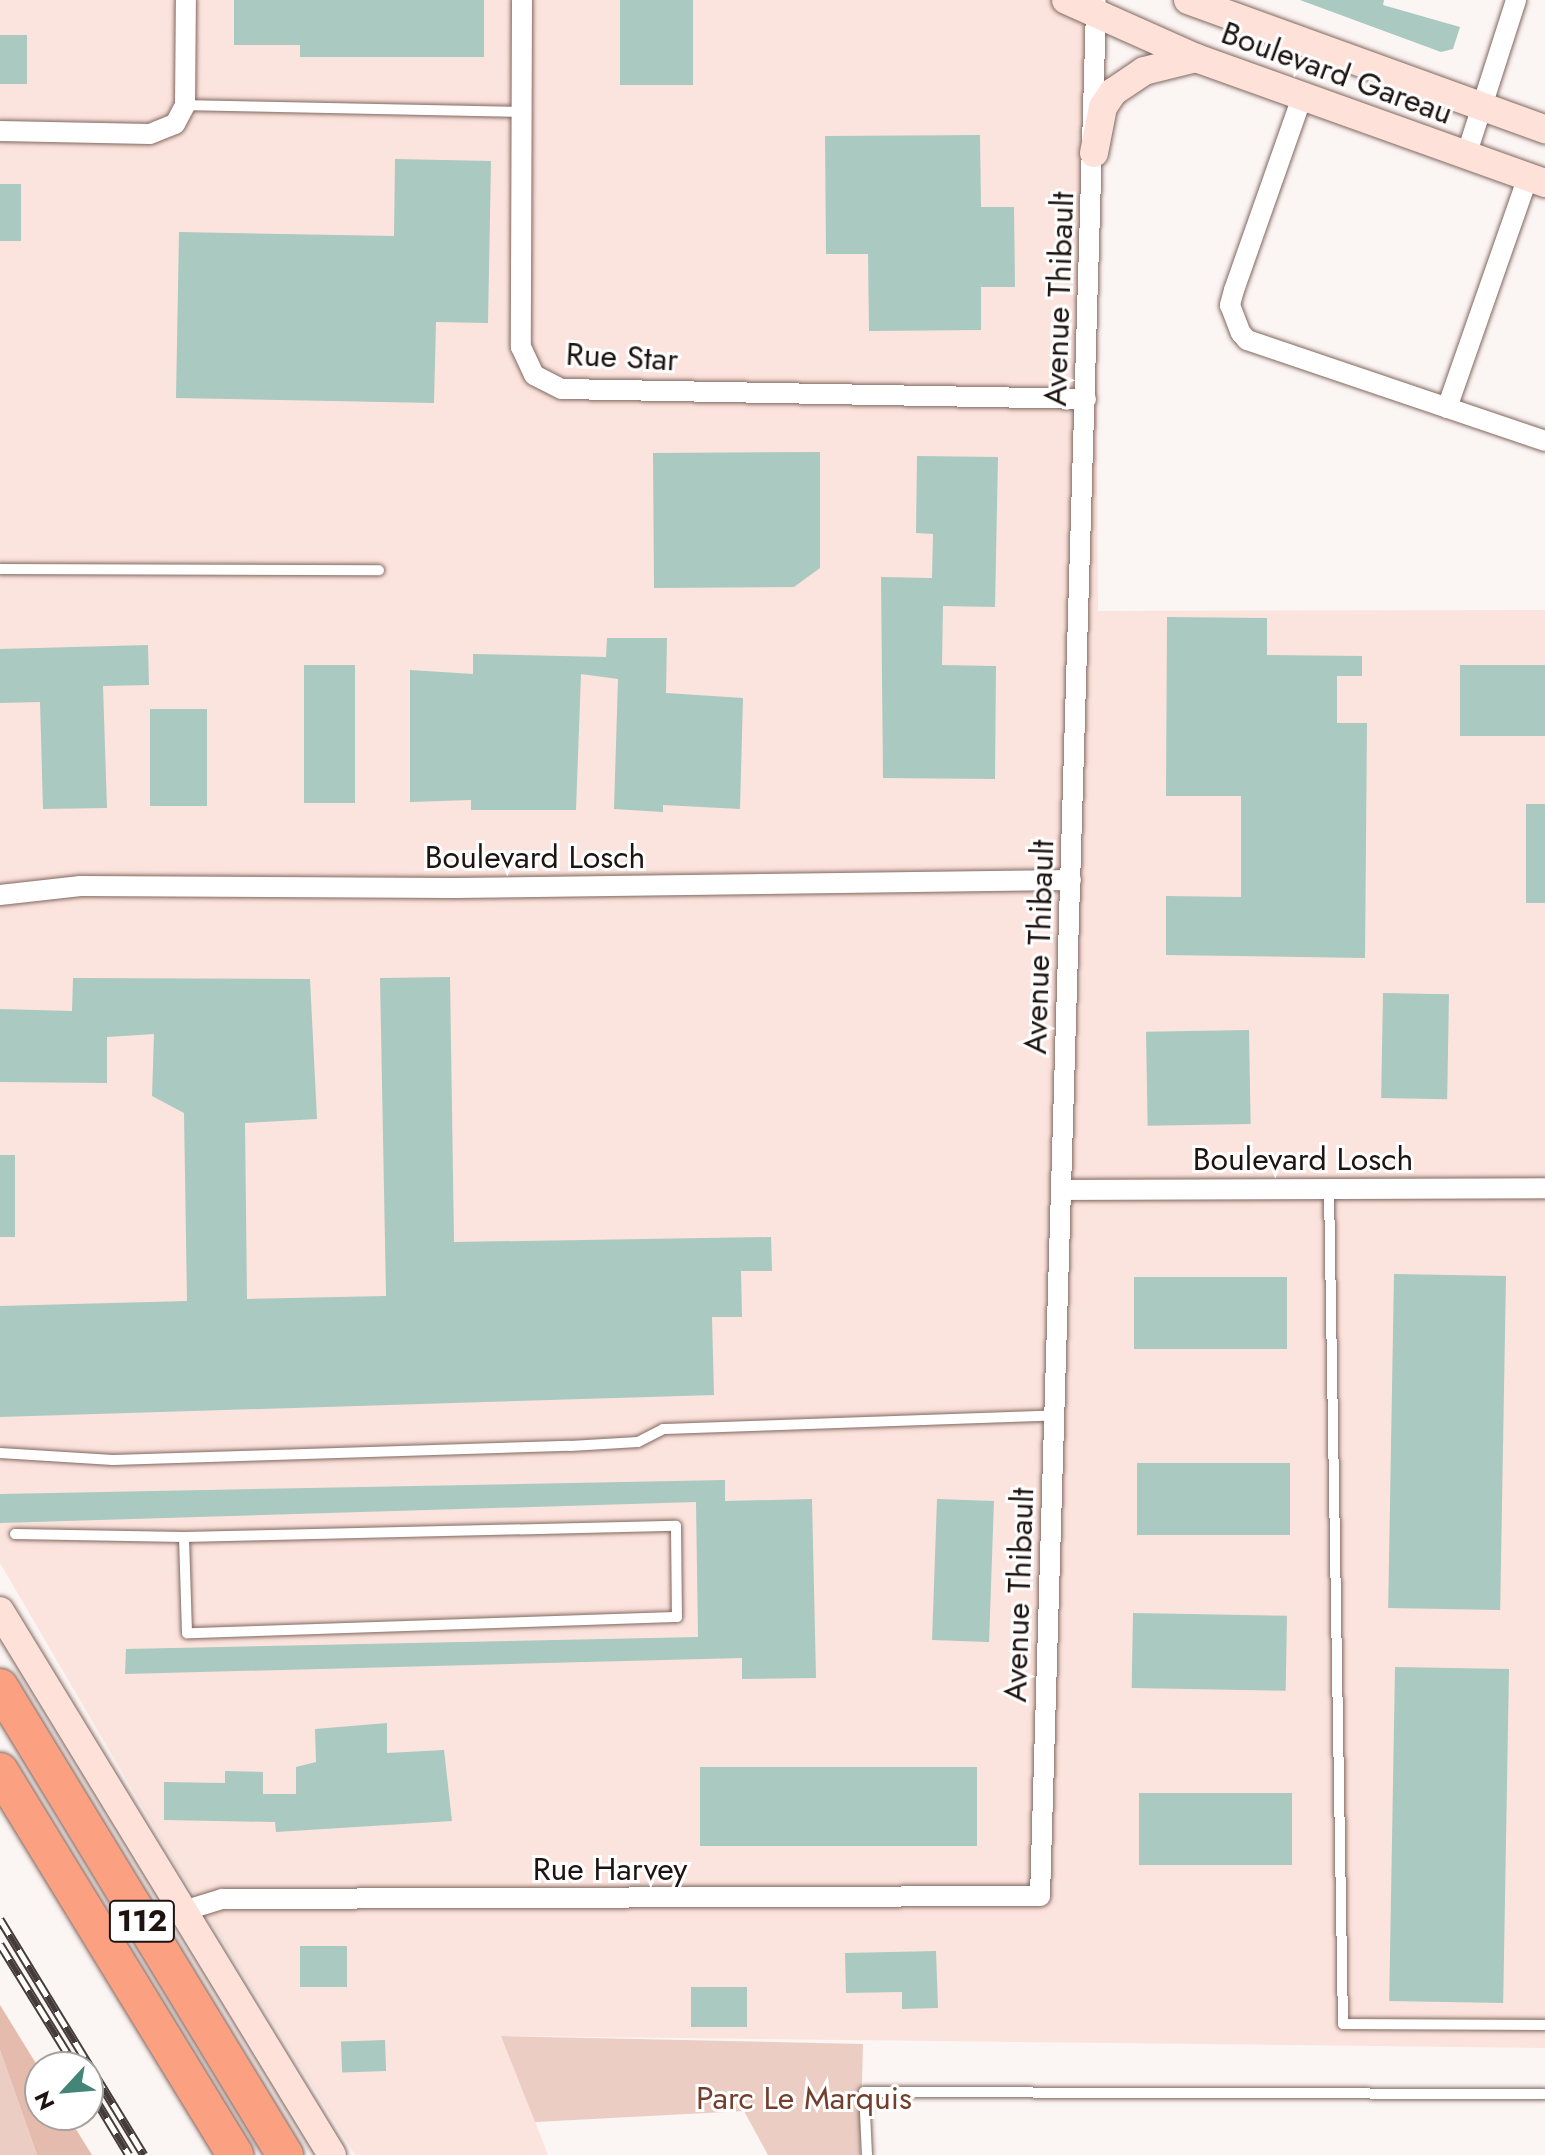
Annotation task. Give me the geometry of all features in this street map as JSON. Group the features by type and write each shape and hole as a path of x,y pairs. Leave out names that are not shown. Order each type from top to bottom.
{"highway":[{"name":"112","path":"0,1687 285,2155"},
{"name":"112","path":"0,1771 235,2155"}],"street":[{"path":"0,131 150,134 175,124 185,105 186,0"},
{"name":"Rue Star","path":"522,0 521,347 534,375 562,389 1086,399"},
{"name":"Boulevard Gareau","path":"1066,0 1096,8 1196,58 1537,180"},
{"name":"Boulevard Gareau","path":"1188,0 1482,109 1545,129"},
{"path":"1466,156 1516,0"},
{"name":"Avenue Thibault","path":"1040,1896 1096,8"},
{"path":"1094,153 1103,107 1113,92 1144,71 1196,58"},
{"path":"1302,97 1234,290 1234,319 1247,340 1545,441"},
{"path":"1447,408 1537,180"},
{"name":"Boulevard Losch","path":"0,895 80,886 470,888 1071,880"},
{"name":"Boulevard Losch","path":"1062,1190 1545,1188"},
{"path":"0,1611 332,2155"},
{"name":"Rue Harvey","path":"183,1911 222,1899 1040,1896"}],"lane":[{"path":"185,105 520,112"},
{"path":"0,569 379,570"},
{"path":"1329,1189 1343,2024 1545,2025"},
{"path":"0,1453 113,1460 538,1447 638,1442 663,1429 1055,1415"},
{"path":"15,1534 184,1537 676,1526 677,1617 187,1633 184,1537"},
{"path":"867,2155 864,2092 1545,2094"}],"shaded area":[{"path":"0,0 1060,0 1095,22 1098,611 1545,610 1545,2048 502,2036 548,2155 355,2155 179,1870 0,1563"},
{"path":"0,2005 28,2051 24,2051 24,2118 0,2050"},
{"path":"29,2131 77,2131 92,2155 37,2155"}],"green space":[{"name":"Parc Le Marquis","path":"501,2036 863,2044 860,2155 768,2155 744,2111 535,2122"},
{"path":"0,2050 24,2118 24,2131 29,2131 37,2155 0,2155"}],"building":[{"path":"234,0 484,0 484,57 300,57 300,45 234,45"},
{"path":"620,0 693,0 693,85 620,85"},
{"path":"1300,0 1384,0 1383,5 1460,27 1453,49 1441,52"},
{"path":"0,35 27,35 27,84 0,84"},
{"path":"980,135 981,207 1014,207 1015,287 981,287 981,330 869,331 868,254 826,254 825,136"},
{"path":"395,159 491,161 488,323 436,322 434,403 176,398 179,232 394,236"},
{"path":"0,184 21,184 21,241 0,241"},
{"path":"820,452 820,568 794,587 654,588 653,453"},
{"path":"917,456 998,457 995,607 943,606 942,665 996,666 995,779 883,778 881,577 932,578 933,534 916,533"},
{"path":"1167,617 1267,618 1267,655 1362,656 1362,676 1337,676 1337,723 1367,723 1365,958 1166,955 1166,896 1241,897 1241,796 1166,796"},
{"path":"607,638 667,638 666,693 743,698 740,809 663,805 663,812 614,809 618,679 581,674 576,810 471,810 471,800 410,802 410,670 473,674 473,654 606,657"},
{"path":"148,645 149,685 103,686 107,808 43,809 40,702 0,703 0,649"},
{"path":"304,665 355,665 355,803 304,803"},
{"path":"1460,665 1545,665 1545,736 1460,736"},
{"path":"150,709 207,709 207,806 150,806"},
{"path":"1526,804 1545,804 1545,903 1526,903"},
{"path":"450,977 454,1242 771,1237 772,1271 741,1271 742,1317 712,1317 714,1395 0,1417 0,1306 187,1301 184,1113 152,1096 154,1034 107,1037 107,1083 0,1082 0,1009 72,1011 73,978 310,979 317,1119 245,1123 247,1299 386,1296 380,978"},
{"path":"1383,993 1449,994 1447,1099 1381,1098"},
{"path":"1249,1030 1251,1124 1148,1126 1146,1032"},
{"path":"0,1155 15,1155 15,1237 0,1237"},
{"path":"1394,1274 1506,1276 1500,1610 1388,1608"},
{"path":"1134,1277 1287,1277 1287,1349 1134,1349"},
{"path":"1137,1463 1290,1463 1290,1535 1137,1535"},
{"path":"725,1480 725,1501 812,1499 816,1678 742,1679 742,1658 125,1674 126,1649 698,1637 696,1502 0,1523 0,1494"},
{"path":"937,1499 994,1501 989,1642 932,1640"},
{"path":"1133,1613 1287,1616 1286,1691 1132,1688"},
{"path":"1395,1667 1509,1669 1503,2003 1389,2001"},
{"path":"387,1723 387,1753 444,1750 452,1821 276,1832 275,1822 164,1820 164,1782 225,1783 225,1771 263,1772 263,1794 296,1794 296,1767 316,1762 315,1729"},
{"path":"700,1767 977,1767 977,1846 700,1846"},
{"path":"1139,1793 1292,1793 1292,1865 1139,1865"},
{"path":"300,1946 347,1946 347,1987 300,1987"},
{"path":"936,1951 938,2008 902,2009 902,1992 846,1993 845,1953"},
{"path":"691,1987 747,1987 747,2027 691,2027"},
{"path":"385,2040 386,2071 342,2073 341,2042"}],"railway":[{"path":"0,1919 144,2155"},
{"path":"0,1944 66,2051"},
{"path":"104,2114 129,2155"}]}
